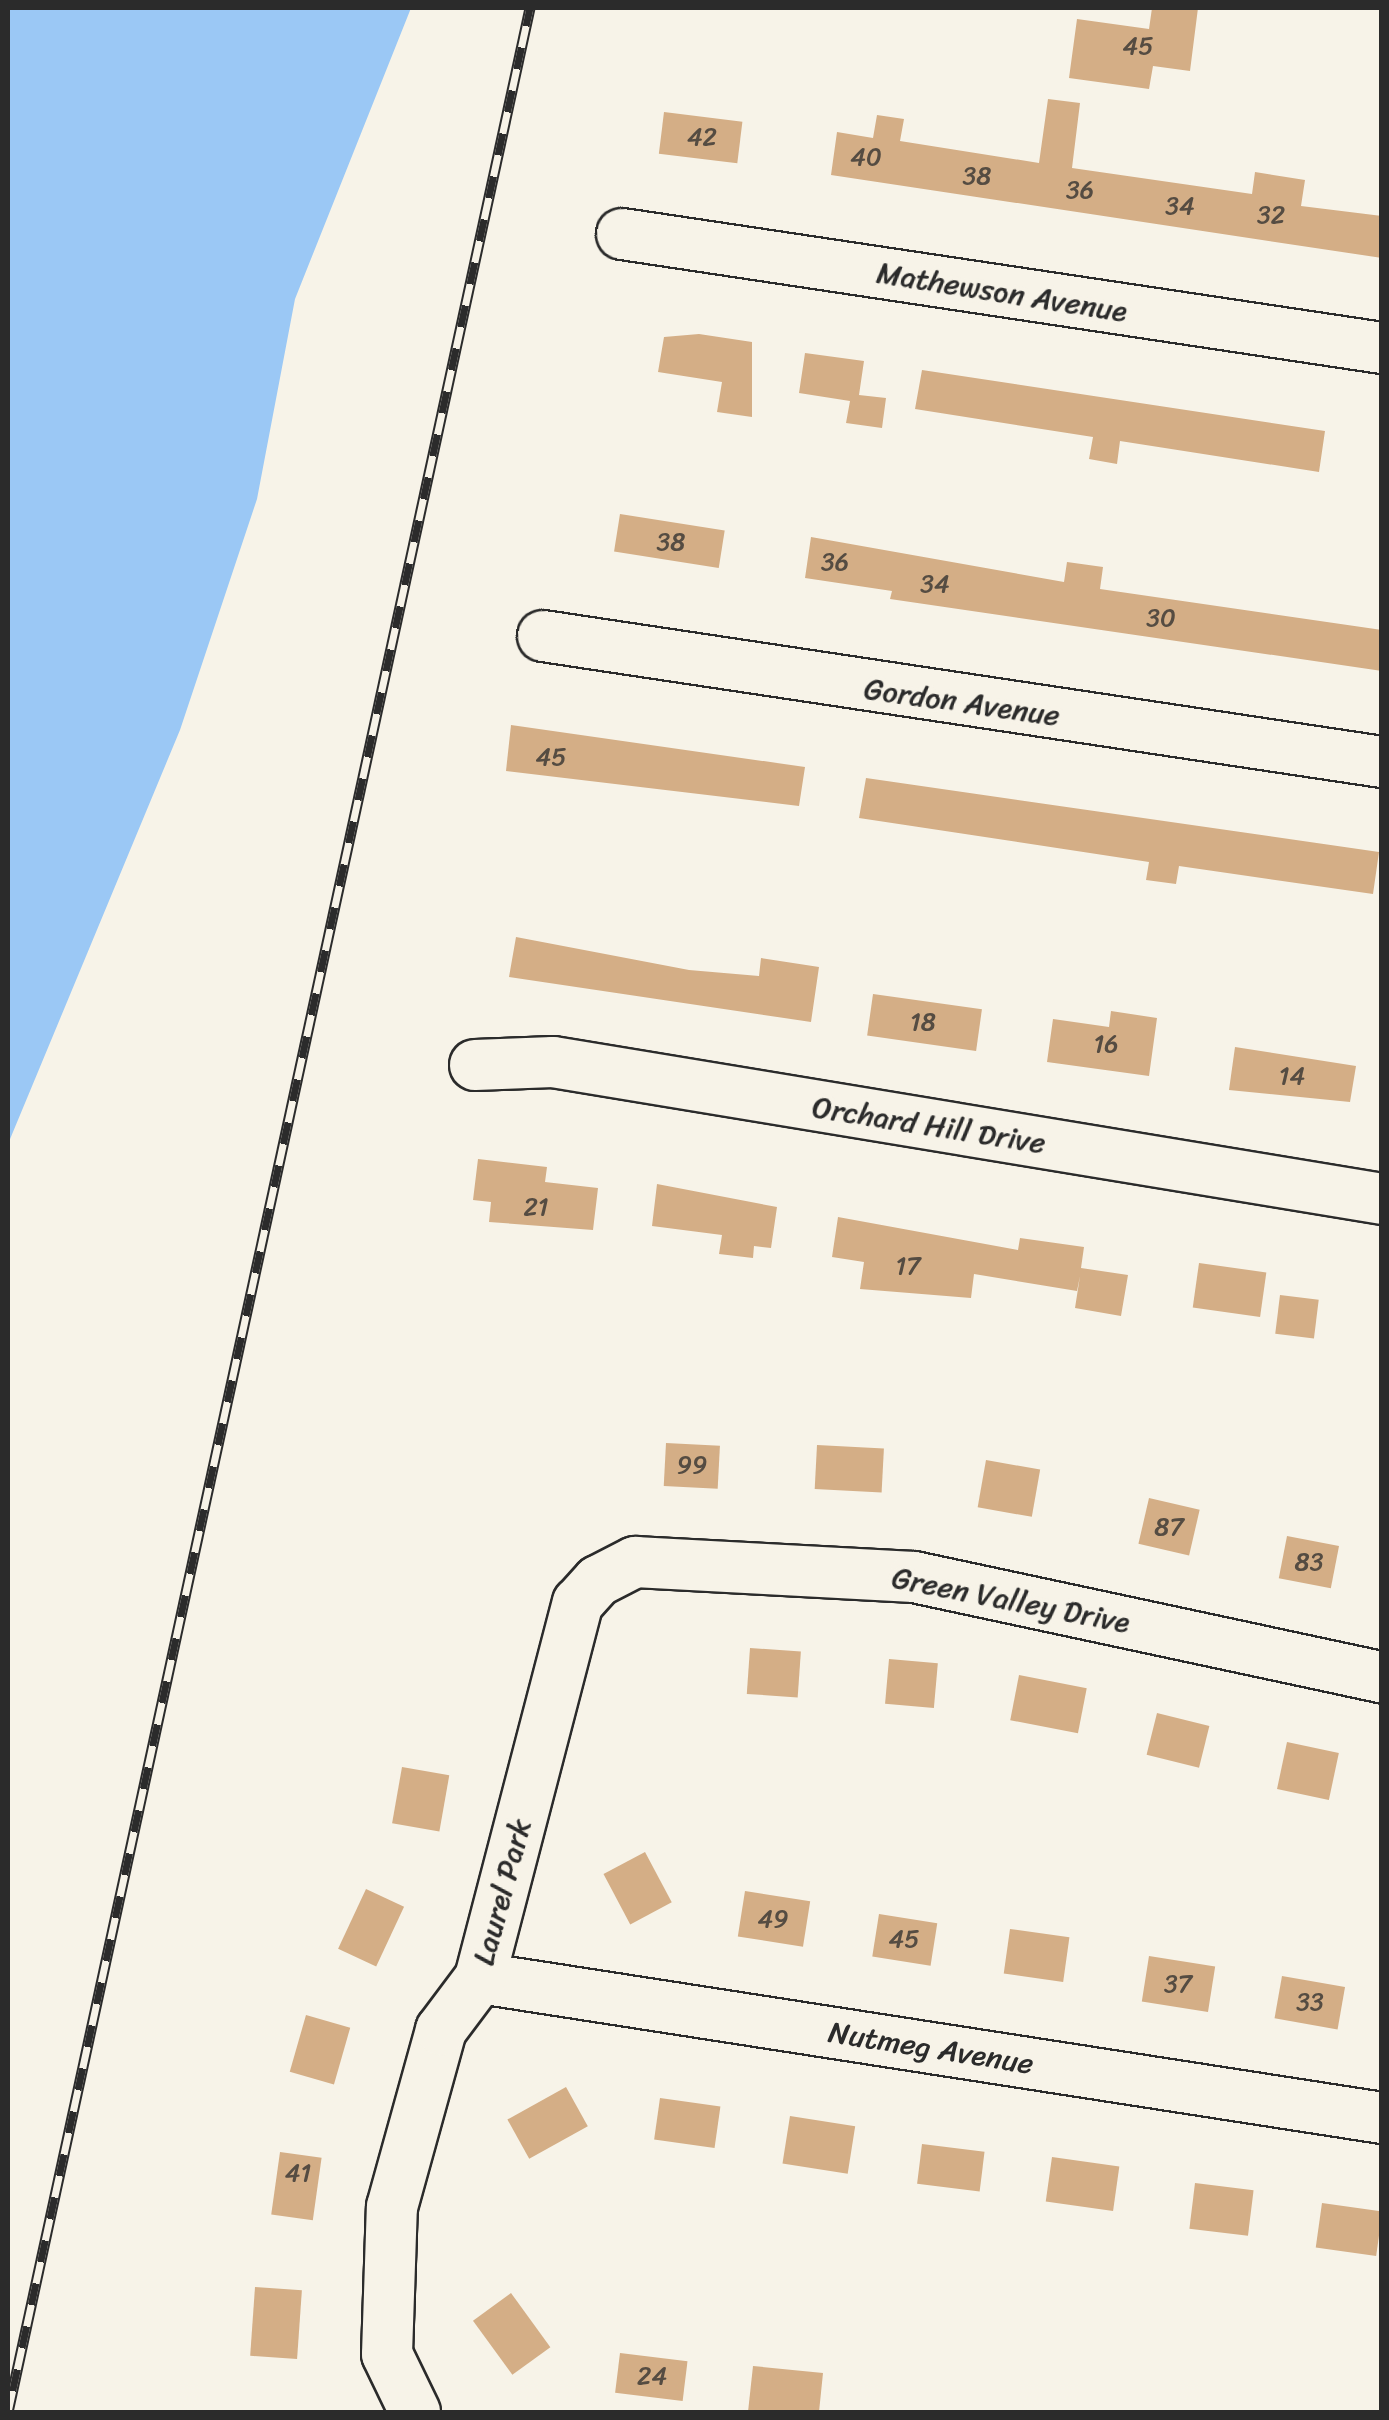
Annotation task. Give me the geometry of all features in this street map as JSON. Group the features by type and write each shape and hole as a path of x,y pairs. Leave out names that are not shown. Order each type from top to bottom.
{"street":[{"name":"Mathewson Avenue","path":"622,234 1382,348"},
{"name":"Gordon Avenue","path":"544,636 1382,762"},
{"name":"Orchard Hill Drive","path":"475,1065 553,1062 1382,1200"},
{"name":"Green Valley Drive","path":"635,1562 914,1577 1382,1676"},
{"name":"Laurel Park","path":"415,2412 387,2354 392,2207 441,2030 480,1978 578,1603 635,1562"},
{"name":"Nutmeg Avenue","path":"480,1978 1382,2118"}],"water":[{"path":"8,8 411,8 295,299 257,499 180,730 8,1144"}],"building":[{"path":"1152,8 1198,8 1190,71 1153,66 1149,89 1069,78 1077,19 1149,29"},
{"path":"1048,99 1080,103 1072,168 1252,194 1255,172 1305,180 1301,206 1382,216 1382,258 831,175 837,132 873,138 877,115 904,119 900,141 1039,163"},
{"path":"664,112 742,122 737,163 659,154"},
{"path":"699,334 752,342 752,417 717,412 722,382 658,372 664,337"},
{"path":"805,353 864,361 859,395 886,398 882,428 846,423 850,401 799,393"},
{"path":"922,370 1325,431 1319,472 1120,441 1117,464 1089,459 1093,437 915,409"},
{"path":"620,514 725,531 719,568 614,552"},
{"path":"811,537 1064,582 1067,562 1103,567 1100,589 1382,630 1382,671 890,599 892,591 805,578"},
{"path":"511,725 805,767 799,806 506,771"},
{"path":"866,778 1379,852 1373,894 1179,866 1176,884 1146,880 1149,862 859,818"},
{"path":"516,937 689,970 759,976 761,958 819,967 811,1022 509,977"},
{"path":"873,994 982,1009 976,1051 867,1036"},
{"path":"1111,1011 1157,1018 1149,1076 1047,1062 1053,1019 1109,1027"},
{"path":"1235,1047 1356,1066 1350,1102 1229,1090"},
{"path":"478,1159 547,1167 545,1182 598,1188 593,1230 489,1222 491,1202 473,1200"},
{"path":"657,1184 777,1207 771,1248 754,1246 753,1258 719,1254 722,1235 652,1226"},
{"path":"838,1217 1018,1250 1020,1238 1084,1247 1081,1268 1128,1275 1121,1316 1075,1308 1080,1276 1077,1291 974,1274 971,1298 860,1289 864,1262 832,1257"},
{"path":"1199,1263 1266,1272 1260,1317 1193,1308"},
{"path":"1280,1295 1319,1300 1314,1338 1275,1334"},
{"path":"666,1443 720,1446 718,1489 664,1486"},
{"path":"817,1445 884,1449 882,1492 815,1489"},
{"path":"986,1460 1040,1470 1032,1517 978,1507"},
{"path":"1149,1498 1200,1510 1189,1555 1138,1544"},
{"path":"1287,1536 1339,1546 1331,1588 1279,1578"},
{"path":"750,1648 801,1652 798,1697 747,1694"},
{"path":"889,1659 938,1663 934,1708 885,1704"},
{"path":"1019,1675 1087,1688 1078,1733 1010,1720"},
{"path":"1157,1713 1209,1726 1199,1768 1147,1755"},
{"path":"1287,1742 1339,1753 1329,1800 1277,1789"},
{"path":"402,1767 449,1775 439,1831 392,1823"},
{"path":"645,1852 672,1902 630,1924 604,1874"},
{"path":"366,1889 404,1907 376,1967 338,1949"},
{"path":"745,1891 810,1901 803,1947 738,1936"},
{"path":"879,1914 937,1923 931,1966 872,1956"},
{"path":"1010,1929 1069,1937 1063,1982 1004,1974"},
{"path":"1149,1956 1215,1966 1208,2012 1142,2001"},
{"path":"1282,1976 1345,1987 1338,2029 1275,2018"},
{"path":"306,2015 350,2028 334,2084 290,2072"},
{"path":"566,2087 588,2126 529,2159 507,2119"},
{"path":"660,2098 720,2106 715,2148 654,2140"},
{"path":"790,2116 855,2126 848,2174 782,2163"},
{"path":"922,2144 985,2152 980,2191 917,2184"},
{"path":"280,2152 322,2158 313,2220 271,2214"},
{"path":"1052,2157 1119,2166 1113,2211 1046,2202"},
{"path":"1195,2183 1254,2190 1248,2236 1189,2229"},
{"path":"1322,2203 1382,2211 1376,2256 1316,2248"},
{"path":"255,2287 302,2290 297,2359 250,2356"},
{"path":"511,2293 550,2347 512,2375 473,2321"},
{"path":"620,2353 687,2361 683,2401 615,2393"},
{"path":"753,2366 823,2373 819,2412 748,2412"}],"railway":[{"path":"8,2412 530,8"}]}
